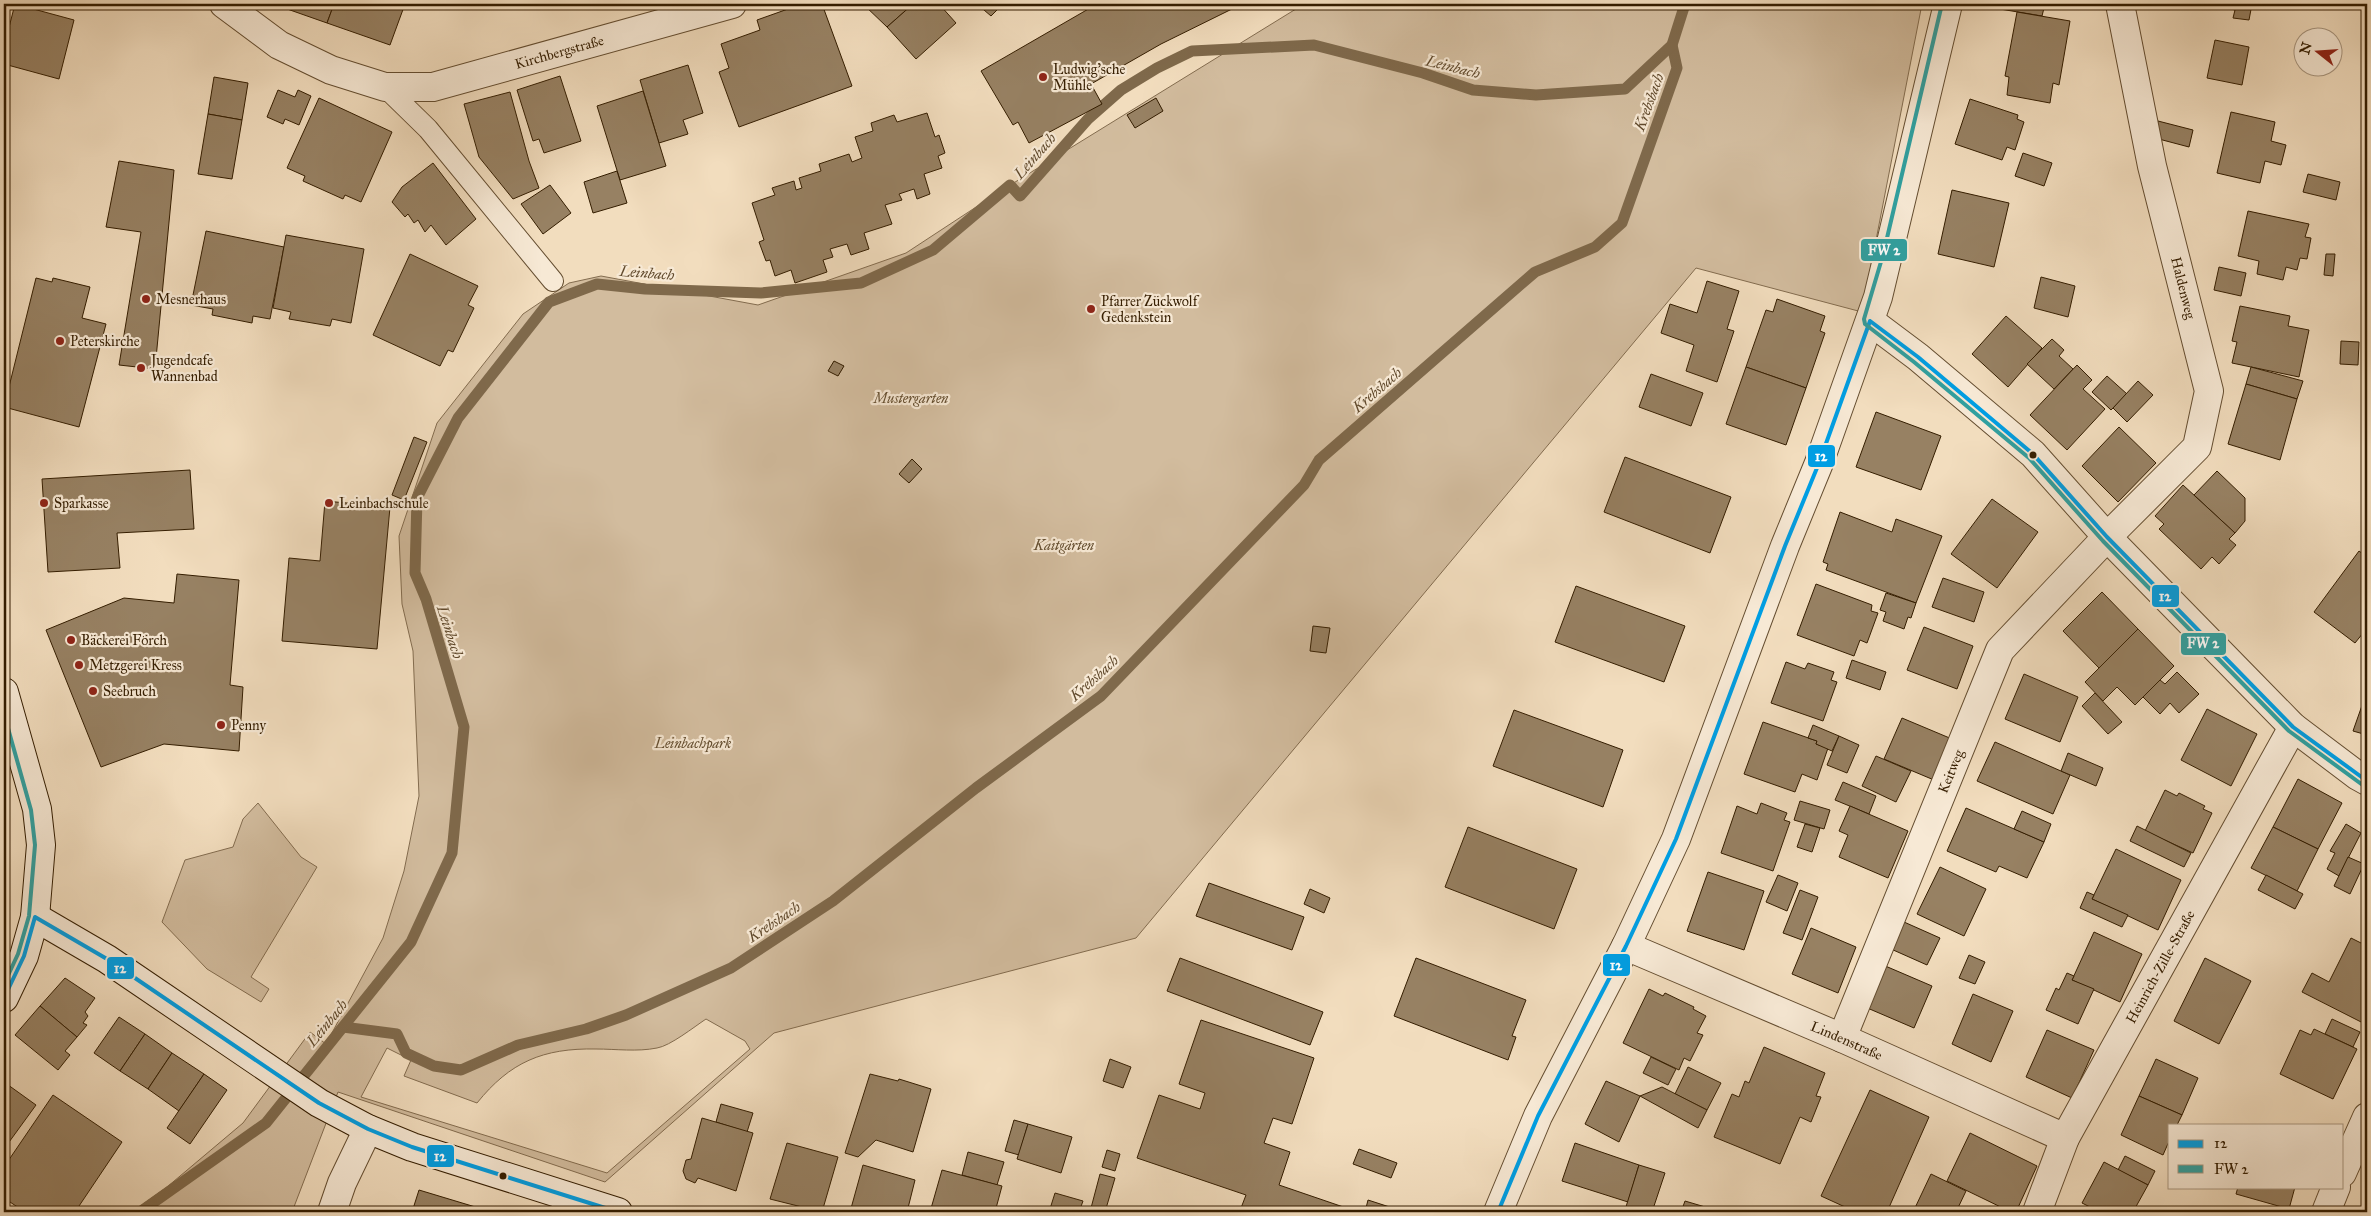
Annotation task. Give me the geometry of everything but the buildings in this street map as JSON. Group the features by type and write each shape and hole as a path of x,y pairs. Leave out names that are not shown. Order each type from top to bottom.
{"street":[{"name":"Kirchbergstraße","path":"224,4 279,45 331,70 385,87 433,87 732,4"},
{"path":"1498,1212 1538,1116 1626,946 1676,839 1819,463 1870,321 1889,257 1948,4"},
{"name":"Haldenweg","path":"2107,537 2197,447 2209,391 2152,166 2120,4"},
{"path":"1870,321 1918,357 2033,454 2107,537 2293,727 2367,781"},
{"name":"Keitweg","path":"1842,1038 2000,650 2107,537"},
{"path":"4,692 37,809 41,845 36,917 24,956 4,998"},
{"name":"Heinrich-Zille-Straße","path":"2037,1212 2066,1138 2293,727"},
{"path":"36,917 107,959 320,1103 368,1129 412,1147 618,1212"},
{"name":"Lindenstraße","path":"1626,946 1842,1038 2066,1138"},
{"path":"2344,1168 2367,1116"},
{"path":"332,1212 342,1183 368,1129"},
{"path":"2326,1212 2336,1188"}],"lane":[{"name":"Kirchbergstraße","path":"385,87 428,129 553,281"}],"green space":[{"name":"Leinbachpark","path":"1304,4 1922,4 1862,312 1696,268 1136,938 774,1033 605,1182 338,1092 292,1212 132,1212 167,1187 243,1123 310,1032 326,1044 383,938 404,871 419,796 413,651 402,604 399,536 437,423 523,314 569,283 601,276 758,305 906,253 999,192","holes":["706,1019 745,1041 750,1049 607,1173 361,1097 387,1048 411,1060 404,1076 477,1103 502,1077 515,1068 529,1060 560,1051 577,1049 634,1050 662,1047"]},
{"path":"258,803 301,857 317,867 251,977 269,989 261,1002 207,969 162,922 185,860 233,847 243,819"}],"waterway":[{"name":"Leinbach","path":"140,1212 266,1123 411,942 452,853 464,727 426,599 415,573 417,498 458,418 549,302 597,284 645,289 761,293 861,283 933,250 1010,185 1020,196 1088,119 1121,90 1157,68 1192,51 1314,45 1423,73 1473,90 1536,95 1625,89 1672,45 1685,4"},
{"name":"Krebsbach","path":"343,1027 397,1034 406,1053 434,1066 461,1070 518,1045 586,1029 626,1015 731,968 833,901 976,788 1101,696 1304,485 1319,460 1535,272 1595,247 1622,223 1677,68 1672,45"}],"transit line":[{"path":"1942,4 1883,255 1864,319 1865,324 1914,362 2029,458 2103,541 2289,731 2364,786"},
{"name":"12","path":"1498,1212 1538,1116 1626,946 1676,839 1785,546 1819,463 1870,321 1918,357 2033,454 2107,537 2293,727 2367,781"},
{"path":"4,714 31,810 35,845 29,916 18,954 4,984"},
{"name":"12","path":"4,998 24,956 35,917 107,959 319,1103 368,1129 412,1147 618,1212"}],"place":[{"name":"Ludwig’sche Mühle","path":"1043,77"},
{"name":"Mesnerhaus","path":"146,299"},
{"name":"Pfarrer Zückwolf Gedenkstein","path":"1091,309"},
{"name":"Peterskirche","path":"60,341"},
{"name":"Jugendcafe Wannenbad","path":"141,368"},
{"name":"Sparkasse","path":"44,503"},
{"name":"Leinbachschule","path":"329,503"},
{"name":"Bäckerei Förch","path":"71,640"},
{"name":"Metzgerei Kress","path":"79,665"},
{"name":"Seebruch","path":"93,691"},
{"name":"Penny","path":"221,725"}],"park label":[{"name":"Mustergarten","path":"911,398"},
{"name":"Kaitgärten","path":"1064,545"}]}
